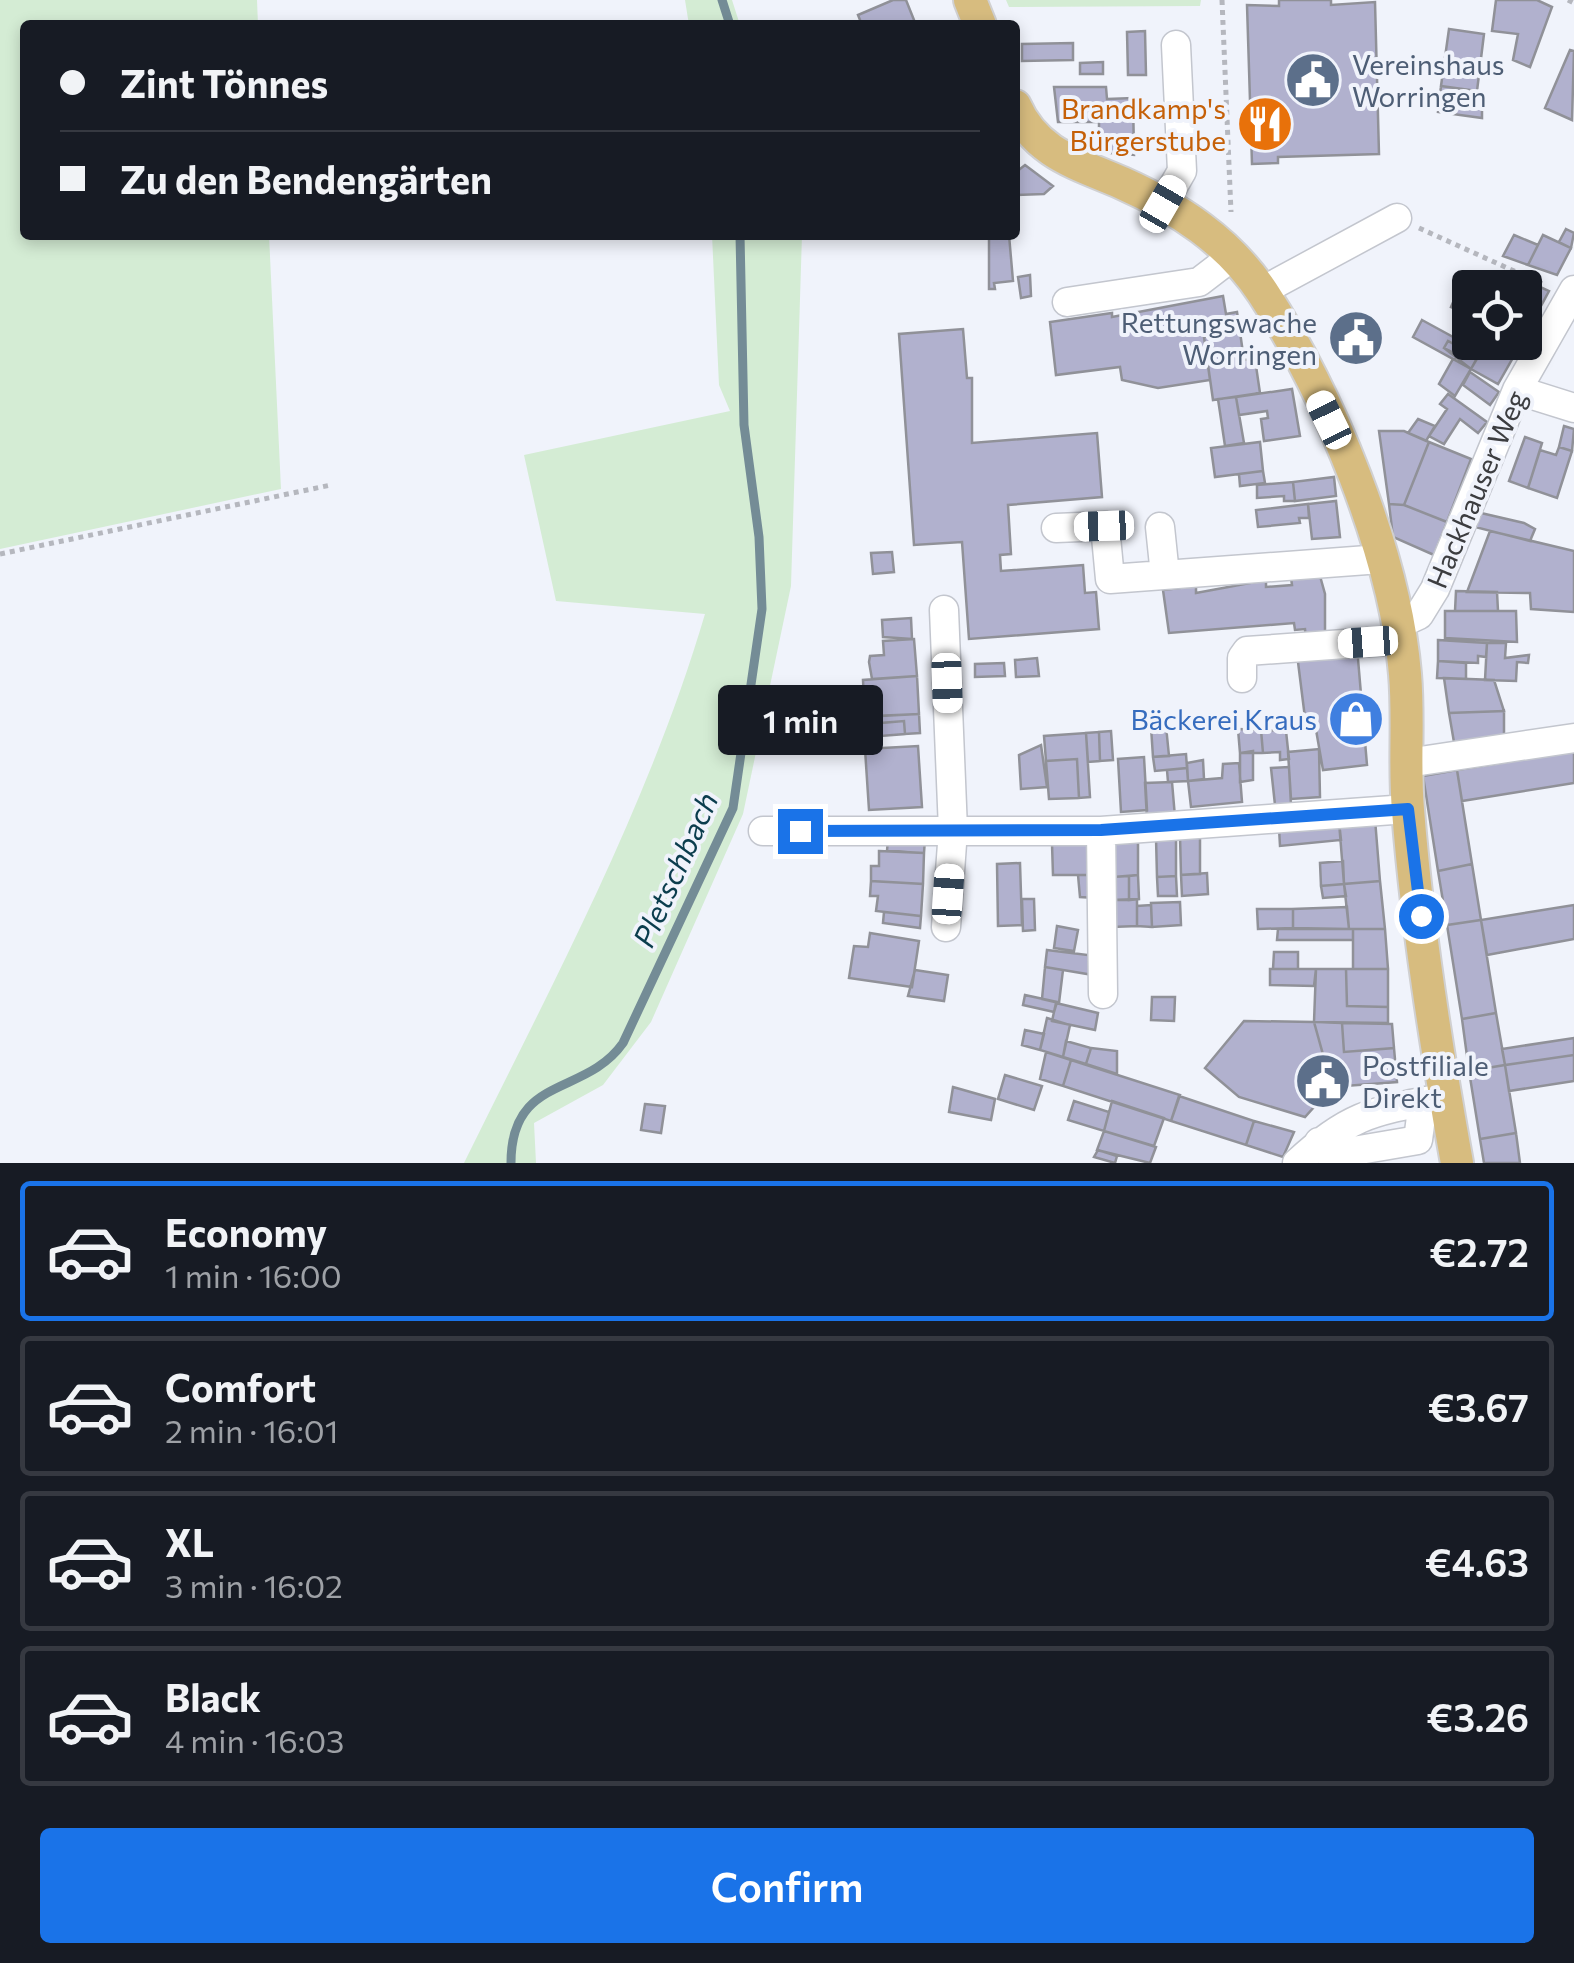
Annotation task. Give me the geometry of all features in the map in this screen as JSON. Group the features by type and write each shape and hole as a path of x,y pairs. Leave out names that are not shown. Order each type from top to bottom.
{"main road":[{"path":"1020,113 1042,145 1065,161 1163,204 1222,244 1262,291 1329,420 1366,507 1399,633 1408,809 1435,1099 1457,1163"}],"street":[{"path":"1163,204 1182,171 1176,45"},
{"path":"1262,291 1406,223"},
{"path":"1066,302 1199,282 1222,244"},
{"name":"Hackhauser Weg","path":"1399,633 1419,615 1436,589 1516,390 1572,294"},
{"path":"1516,390 1574,408"},
{"path":"1056,528 1104,526 1110,579 1381,558"},
{"path":"1160,528 1165,575"},
{"path":"944,610 953,830 946,927"},
{"path":"1242,678 1242,658 1247,651 1399,633"},
{"path":"1407,763 1574,738"},
{"path":"762,831 1101,830 1408,809"},
{"path":"1101,830 1103,994"},
{"path":"1297,1163 1319,1142 1361,1114 1435,1099"}],"path":[{"path":"1222,0 1231,214 1224,226 1222,244"},
{"path":"1406,223 1572,294"},
{"path":"0,554 331,485"}],"green space":[{"path":"0,0 257,0 258,20 20,20 20,240 269,240 281,489 0,549"},
{"path":"685,0 732,0 738,20 688,20"},
{"path":"1006,0 1201,0 1200,6 1009,7"},
{"path":"712,240 802,240 791,586 743,814 651,1022 603,1085 534,1123 536,1163 464,1163 627,825 682,686 705,614 556,601 524,455 730,411 719,385"}],"building":[{"path":"893,0 906,0 914,20 860,20 858,15"},
{"name":"Vereinshaus Worringen","path":"1279,0 1331,0 1331,5 1375,2 1379,154 1278,157 1278,163 1252,164 1247,5 1279,6"},
{"path":"1496,0 1537,0 1552,7 1530,67 1513,60 1518,34 1492,31"},
{"path":"1449,29 1484,34 1477,91 1441,86"},
{"path":"1145,31 1146,75 1128,75 1127,32"},
{"path":"1073,43 1073,60 1022,61 1022,44"},
{"path":"1570,50 1574,51 1572,120 1545,108"},
{"path":"1103,62 1103,74 1080,74 1080,63"},
{"path":"1441,86 1482,92 1482,118 1438,112"},
{"path":"1054,87 1106,87 1107,99 1133,98 1134,155 1099,152 1099,122 1058,122"},
{"path":"1025,165 1053,186 1044,194 1020,195 1020,169"},
{"path":"1566,229 1574,233 1571,248 1559,242"},
{"path":"1514,235 1538,245 1528,265 1503,256"},
{"path":"1543,235 1571,248 1557,275 1528,265"},
{"path":"989,240 1009,240 1013,281 994,283 995,289 989,289"},
{"path":"1030,275 1031,296 1021,298 1018,277"},
{"path":"1223,296 1226,314 1237,312 1240,332 1204,337 1210,380 1158,388 1122,380 1120,367 1056,375 1050,322 1112,313 1112,317"},
{"path":"1422,320 1452,336 1452,343 1448,341 1444,348 1452,352 1452,358 1413,337"},
{"path":"963,329 967,378 972,378 972,443 1097,433 1102,497 1008,505 1011,554 1000,555 1001,571 1083,565 1085,593 1096,592 1099,629 969,639 962,542 914,545 899,334"},
{"path":"1240,332 1244,360 1255,359 1260,393 1213,400 1204,337"},
{"path":"1448,341 1452,343 1452,354 1444,348"},
{"path":"1452,360 1471,369 1455,396 1439,384"},
{"path":"1459,360 1476,360 1471,369"},
{"path":"1476,360 1512,360 1498,384 1471,369"},
{"path":"1470,372 1499,392 1490,405 1463,385"},
{"path":"1292,389 1300,436 1264,441 1261,419 1268,418 1267,411 1239,415 1236,397"},
{"path":"1448,394 1487,422 1478,433 1460,419 1444,444 1429,436 1447,409 1440,404"},
{"path":"1236,397 1244,443 1225,446 1218,399"},
{"path":"1418,419 1435,426 1426,441 1408,433"},
{"path":"1564,426 1574,429 1572,451 1559,447"},
{"path":"1379,431 1404,431 1429,442 1404,505 1389,504"},
{"path":"1525,437 1542,443 1528,488 1509,481"},
{"path":"1260,442 1263,471 1215,477 1211,448"},
{"path":"1429,442 1471,459 1447,522 1404,505"},
{"path":"1559,447 1572,451 1557,498 1528,488 1540,450 1556,455"},
{"path":"1263,471 1265,483 1240,486 1239,474"},
{"path":"1334,477 1336,496 1295,501 1293,482"},
{"path":"1293,482 1295,501 1284,501 1284,496 1257,498 1257,485"},
{"path":"1336,501 1340,537 1312,539 1308,504"},
{"path":"1308,504 1309,518 1299,518 1300,523 1258,527 1256,510"},
{"path":"1389,504 1404,505 1447,522 1434,555 1393,537"},
{"path":"1481,513 1535,529 1530,541 1475,527"},
{"path":"1490,531 1574,551 1574,612 1531,609 1530,593 1467,592"},
{"path":"892,552 894,572 873,574 871,553"},
{"path":"1320,576 1325,594 1325,638 1306,639 1305,629 1295,630 1294,623 1169,633 1163,590 1196,586 1196,593 1266,580 1266,587 1292,585 1291,578"},
{"path":"1456,591 1497,592 1498,611 1455,611"},
{"path":"1445,611 1516,611 1517,642 1445,638"},
{"path":"911,618 912,639 883,637 882,620"},
{"path":"914,639 917,676 872,679 870,656 884,655 883,641"},
{"path":"1438,640 1487,643 1486,657 1478,656 1478,663 1438,661"},
{"path":"1487,643 1506,643 1505,658 1529,655 1528,663 1517,662 1516,681 1485,680"},
{"path":"1357,647 1367,765 1323,770 1315,724 1306,726 1297,654"},
{"path":"1037,658 1039,676 1016,677 1015,660"},
{"path":"1438,661 1466,663 1466,679 1437,678"},
{"path":"1004,663 1005,676 975,677 975,664"},
{"path":"917,676 919,714 874,716 874,701 864,701 863,680"},
{"path":"1444,678 1494,680 1504,711 1449,713"},
{"path":"1504,711 1504,742 1455,748 1449,713"},
{"path":"919,714 920,733 905,734 904,721 881,723 880,716"},
{"path":"904,721 905,734 881,736 881,723"},
{"path":"1166,726 1169,756 1153,757 1151,727"},
{"path":"1238,729 1261,730 1263,753 1240,753"},
{"path":"1261,730 1286,731 1289,759 1280,760 1280,752 1263,753"},
{"path":"1111,731 1113,760 1100,761 1099,732"},
{"path":"1099,732 1100,761 1088,762 1086,733"},
{"path":"1086,733 1090,797 1079,798 1077,759 1046,761 1044,736"},
{"path":"1041,745 1047,787 1021,789 1019,755"},
{"path":"918,746 922,807 869,810 865,749"},
{"path":"1319,749 1320,797 1291,799 1288,752"},
{"path":"1253,751 1253,780 1240,782 1240,753"},
{"path":"1574,751 1574,783 1462,801 1457,770"},
{"path":"1186,754 1187,768 1155,771 1153,757"},
{"path":"1144,757 1147,810 1121,812 1118,759"},
{"path":"1077,759 1079,798 1049,799 1046,761"},
{"path":"1203,760 1204,779 1188,781 1187,763"},
{"path":"1239,763 1242,802 1191,807 1188,781 1222,778 1223,764"},
{"path":"1289,767 1291,805 1275,805 1271,768"},
{"path":"1187,768 1188,781 1168,782 1167,770"},
{"path":"1457,770 1472,864 1438,871 1423,776"},
{"path":"1172,782 1175,817 1147,819 1145,783"},
{"path":"1375,819 1380,881 1344,884 1339,822"},
{"path":"1339,822 1341,840 1280,846 1279,828"},
{"path":"1200,834 1200,874 1181,875 1180,836"},
{"path":"1176,836 1176,876 1157,877 1156,838"},
{"path":"888,839 925,839 924,853 887,851"},
{"path":"1138,839 1138,875 1113,877 1113,841"},
{"path":"1094,843 1095,875 1053,875 1052,844"},
{"path":"879,851 924,853 923,884 871,881 871,866 879,866"},
{"path":"1343,861 1344,884 1321,886 1320,863"},
{"path":"1020,863 1022,925 998,926 997,864"},
{"path":"1472,864 1481,920 1447,925 1438,871"},
{"path":"1207,873 1208,894 1182,896 1181,875"},
{"path":"1078,875 1095,875 1095,898 1080,897"},
{"path":"1138,875 1139,899 1129,900 1129,876"},
{"path":"1129,876 1129,900 1112,900 1112,877"},
{"path":"1176,876 1177,896 1158,896 1157,877"},
{"path":"871,881 923,884 921,916 876,911 878,896 870,896"},
{"path":"1380,881 1385,929 1349,929 1344,884"},
{"path":"1344,884 1346,896 1323,898 1321,886"},
{"path":"1022,899 1034,899 1035,930 1023,931"},
{"path":"1137,899 1137,926 1112,927 1112,900"},
{"path":"1180,902 1181,925 1152,927 1151,903"},
{"path":"1151,905 1152,927 1137,926 1137,906"},
{"path":"1574,905 1574,939 1487,955 1481,920"},
{"path":"1347,907 1349,929 1293,928 1293,909"},
{"path":"1257,909 1293,909 1293,928 1258,929"},
{"path":"884,912 921,916 920,928 883,923"},
{"path":"1481,920 1496,1013 1462,1019 1447,925"},
{"path":"1057,926 1078,930 1074,951 1054,948"},
{"path":"1278,929 1353,929 1353,940 1277,940"},
{"path":"1353,929 1385,929 1388,969 1353,969"},
{"path":"870,933 919,941 912,987 849,978 854,946 868,947"},
{"path":"1047,950 1096,956 1093,975 1045,967"},
{"path":"1274,952 1298,952 1298,969 1273,969"},
{"path":"1045,967 1063,970 1059,1003 1042,999"},
{"path":"1270,969 1316,969 1314,986 1270,985"},
{"path":"1316,969 1346,969 1347,1006 1388,1007 1388,1023 1314,1022"},
{"path":"1346,969 1388,969 1388,1007 1347,1006"},
{"path":"915,970 948,975 944,1001 908,996"},
{"path":"1025,995 1057,1002 1054,1012 1023,1005"},
{"path":"1152,997 1175,997 1174,1021 1151,1020"},
{"path":"1056,1003 1098,1013 1095,1030 1052,1021"},
{"path":"1496,1013 1505,1065 1469,1071 1462,1019"},
{"path":"1047,1018 1070,1025 1063,1057 1040,1050"},
{"path":"1244,1021 1314,1022 1332,1087 1305,1117 1239,1097 1205,1068"},
{"path":"1314,1022 1342,1023 1344,1052 1394,1048 1397,1082 1332,1087"},
{"path":"1342,1023 1392,1024 1394,1048 1344,1052"},
{"path":"1025,1030 1044,1034 1040,1050 1022,1045"},
{"path":"1574,1038 1574,1055 1505,1065 1502,1049"},
{"path":"1066,1041 1091,1048 1086,1064 1063,1057"},
{"path":"1091,1048 1117,1051 1117,1074 1086,1064"},
{"path":"1046,1052 1071,1060 1063,1086 1040,1079"},
{"path":"1574,1055 1574,1081 1509,1091 1505,1065"},
{"path":"1071,1060 1180,1095 1171,1121 1063,1086"},
{"path":"1505,1065 1516,1133 1480,1139 1469,1071"},
{"path":"1005,1075 1042,1086 1034,1110 998,1099"},
{"path":"953,1087 995,1099 991,1120 949,1112"},
{"path":"1179,1096 1254,1121 1246,1145 1171,1121"},
{"path":"1074,1101 1109,1112 1104,1131 1068,1120"},
{"path":"1112,1101 1164,1118 1154,1146 1104,1131"},
{"path":"645,1104 665,1106 661,1133 641,1130"},
{"path":"1254,1121 1294,1132 1283,1157 1246,1145"},
{"path":"1104,1131 1156,1147 1150,1163 1097,1150"},
{"path":"1516,1133 1520,1163 1484,1163 1480,1139"},
{"path":"1098,1150 1117,1156 1115,1163 1094,1157"}],"waterway":[{"name":"Pletschbach","path":"722,0 728,20"},
{"name":"Pletschbach","path":"511,1163 514,1135 523,1114 536,1100 589,1072 623,1043 733,808 762,609 759,537 744,425 740,240"}],"place":[{"name":"Vereinshaus Worringen","path":"1313,80"},
{"name":"Brandkamp's Bürgerstube","path":"1265,124"},
{"name":"Rettungswache Worringen","path":"1356,338"},
{"name":"Bäckerei Kraus","path":"1356,719"},
{"name":"Postfiliale Direkt","path":"1323,1081"}],"route":[{"path":"800,831 1101,830 1408,809 1421,916"}]}
